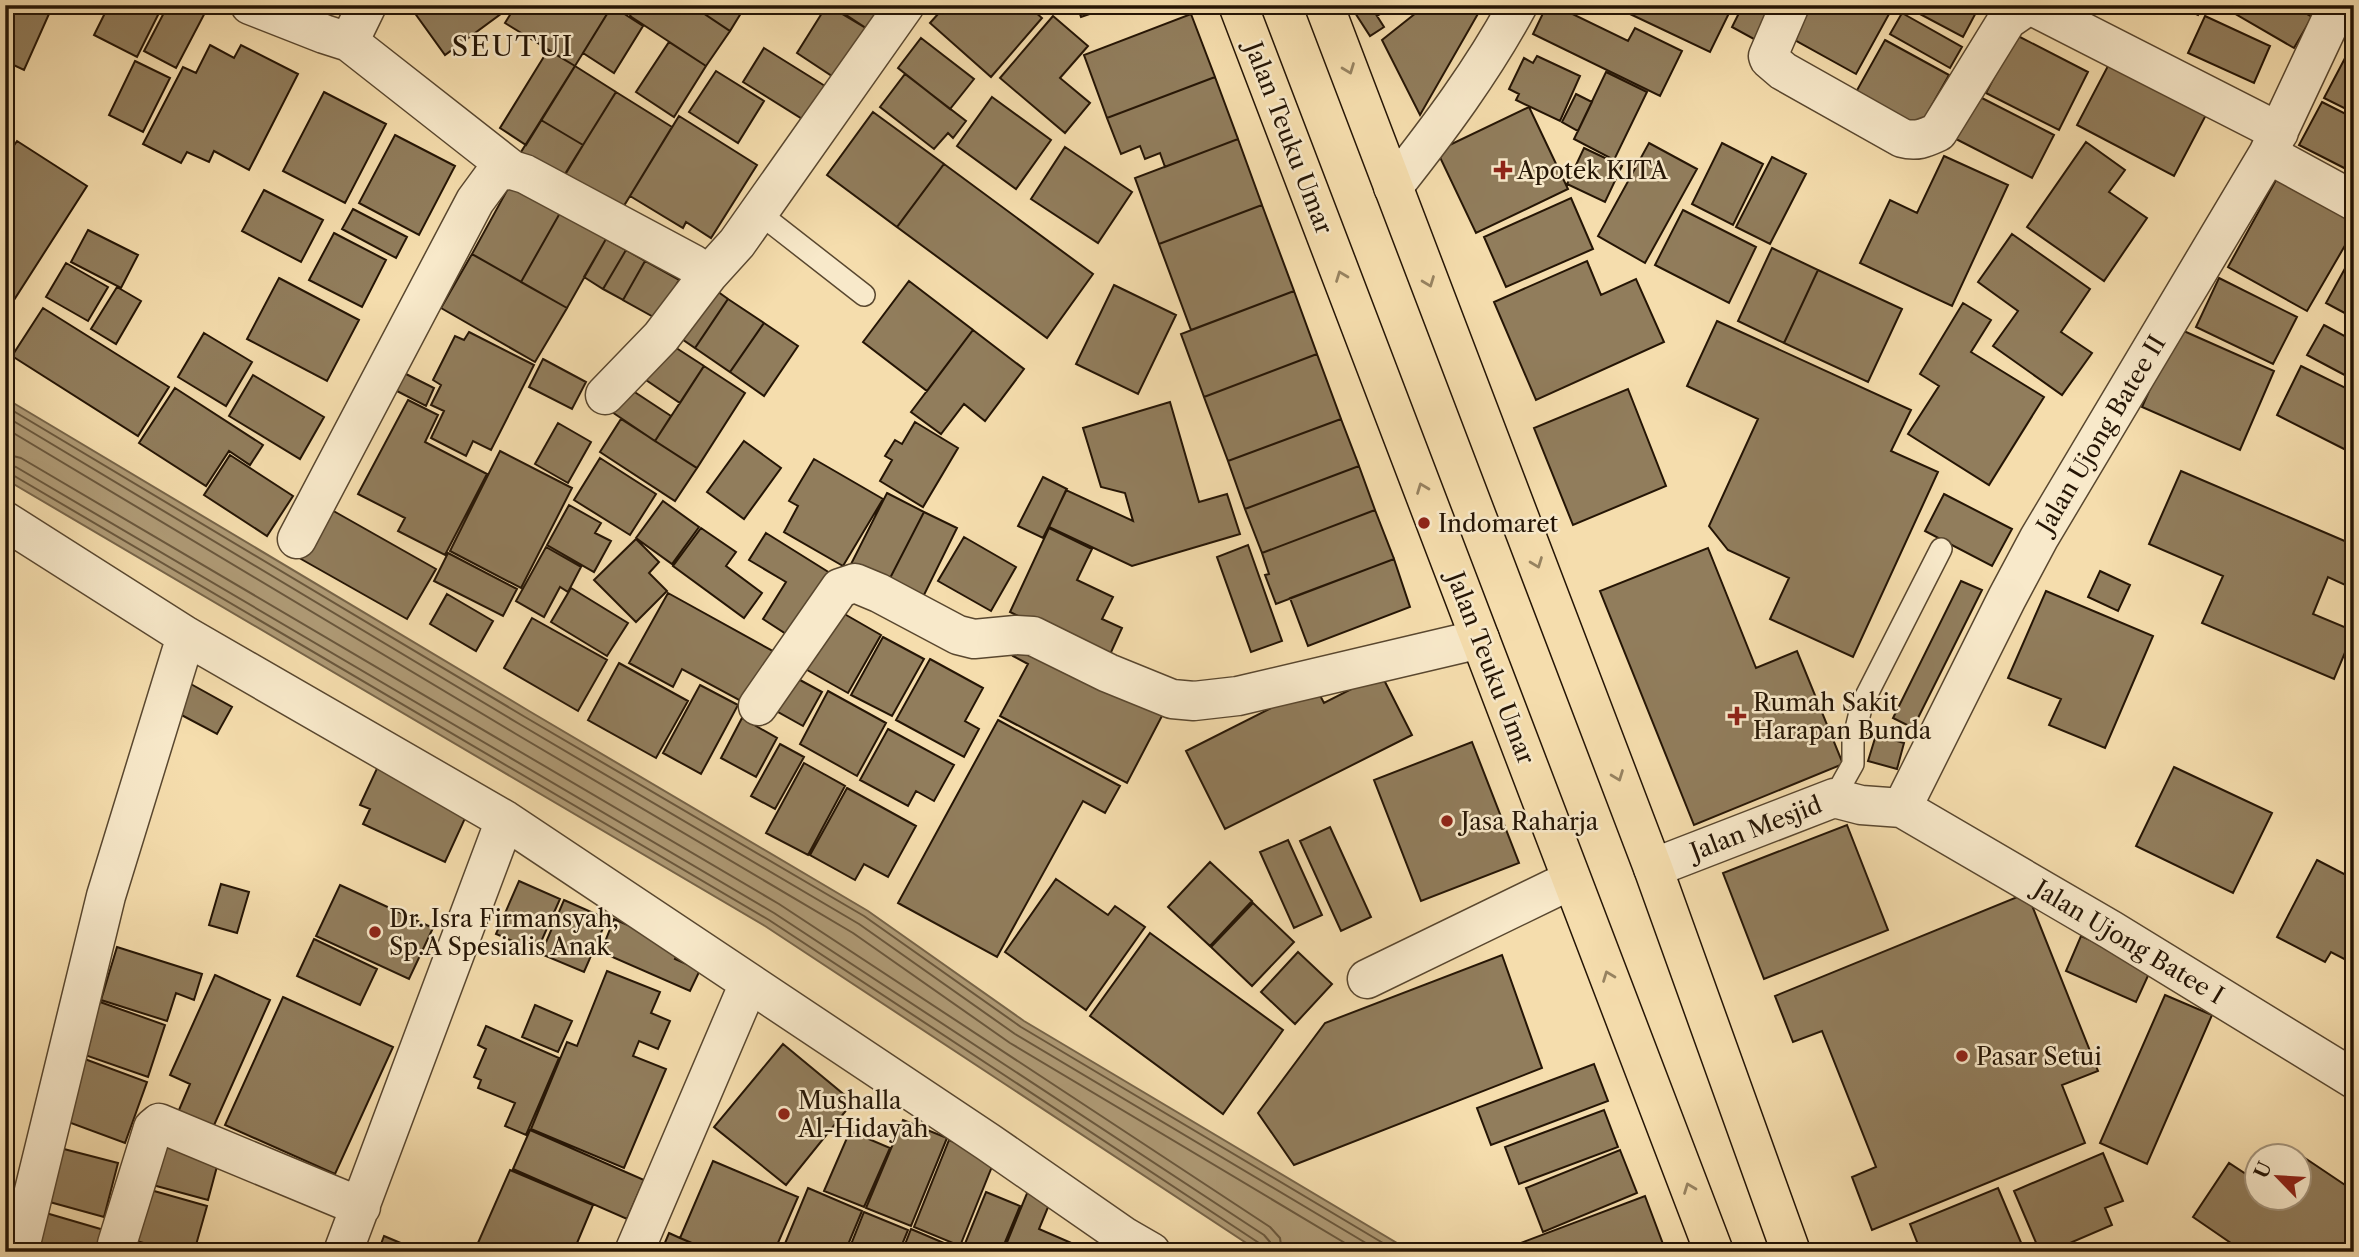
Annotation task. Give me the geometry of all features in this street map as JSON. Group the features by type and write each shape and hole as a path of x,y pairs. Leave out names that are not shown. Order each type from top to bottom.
{"highway":[{"name":"Jalan Teuku Umar","path":"1238,5 1714,1252"},
{"path":"1324,5 1653,868 1791,1252"}],"street":[{"path":"250,5 349,41 512,170"},
{"path":"349,41 367,5"},
{"path":"605,395 661,337 708,275 737,243 905,5"},
{"path":"1393,187 1493,51 1518,5"},
{"path":"1790,5 1769,59 1783,71 1902,138 1921,140 1938,132 2007,20 2030,5 2274,143 2354,201"},
{"name":"Jalan Ujong Batee II","path":"1902,808 2039,538 2274,143 2338,5"},
{"path":"297,539 475,201 497,171 512,170 525,174 693,264 708,275"},
{"path":"5,521 186,636 505,820 988,1142 1132,1247"},
{"path":"758,706 840,589 855,583 958,635 982,639 1032,636 1108,674 1172,699 1194,701 1238,695 1480,639"},
{"path":"19,1252 107,896 186,636"},
{"name":"Jalan Mesjid","path":"1653,868 1835,798 1861,805 1902,808"},
{"name":"Jalan Ujong Batee I","path":"1902,808 2111,930 2354,1079"},
{"path":"343,1252 505,820"},
{"path":"1367,979 1571,880"},
{"path":"634,1252 750,983"},
{"path":"117,1244 153,1128 159,1123 361,1207"}],"lane":[{"path":"759,212 864,295"},
{"path":"1835,798 1853,764 1853,741 1862,704 1941,549"}],"water":[{"path":"5,398 868,911 1024,1021 1412,1252 1260,1252 765,926 5,479"}],"building":[{"path":"8,5 53,5 24,70 5,61 5,11"},
{"path":"109,5 163,5 137,57 94,35"},
{"path":"168,5 209,5 176,68 144,51"},
{"path":"409,5 513,5 445,55"},
{"path":"516,5 612,6 575,66 505,23"},
{"path":"637,5 691,5 730,31 706,66 630,16"},
{"path":"691,5 746,5 730,31"},
{"path":"827,5 869,30 838,80 797,53"},
{"path":"831,5 885,5 869,30"},
{"path":"946,5 1027,5 1042,18 991,77 930,23"},
{"path":"1077,5 1116,5 1081,17"},
{"path":"1350,5 1370,5 1384,27 1370,36"},
{"path":"1370,5 1395,5 1377,16"},
{"path":"1426,5 1483,5 1420,115 1382,40"},
{"path":"1547,5 1554,5 1628,41 1635,28 1682,51 1660,96 1533,34"},
{"path":"1611,5 1733,5 1710,52"},
{"path":"1743,5 1781,5 1761,43 1732,27"},
{"path":"1800,5 1894,5 1856,74 1784,34"},
{"path":"1903,5 1980,5 1963,37"},
{"path":"2176,5 2203,5 2198,15"},
{"path":"2220,5 2291,5 2312,17 2294,48"},
{"path":"612,6 643,26 614,73 583,53"},
{"path":"1902,13 1962,47 1950,68 1890,34"},
{"path":"1191,14 1215,77 1107,118 1084,55"},
{"path":"1053,16 1088,46 1060,78 1090,103 1065,133 1000,78"},
{"path":"2205,16 2270,46 2254,83 2188,53"},
{"path":"2016,35 2088,72 2059,130 1986,93"},
{"path":"921,38 974,79 950,109 898,68"},
{"path":"1885,40 1949,75 1919,128 1856,92"},
{"path":"2354,41 2354,113 2324,98"},
{"path":"669,42 706,66 674,117 636,92"},
{"path":"210,45 234,58 241,45 298,74 249,170 214,151 209,162 187,152 181,163 143,144 183,67 196,73"},
{"path":"764,48 825,86 804,120 743,82"},
{"path":"548,50 575,66 526,145 500,128"},
{"path":"1537,56 1580,76 1560,121 1516,100 1519,94 1509,89 1524,58 1533,63"},
{"path":"135,61 170,78 143,132 109,115"},
{"path":"2109,64 2206,115 2174,176 2077,125"},
{"path":"575,66 616,92 583,145 541,120"},
{"path":"716,71 764,101 738,143 689,112"},
{"path":"1606,72 1647,92 1614,160 1574,139"},
{"path":"5,73 13,76 5,95"},
{"path":"905,74 966,121 953,138 948,133 934,149 880,107"},
{"path":"1215,77 1238,139 1165,167 1160,153 1145,159 1140,146 1121,154 1107,118"},
{"path":"324,92 386,124 345,203 283,171"},
{"path":"616,92 672,127 622,209 565,174"},
{"path":"1576,94 1592,102 1578,131 1562,122"},
{"path":"1976,95 2054,135 2032,178 1954,138"},
{"path":"992,97 1051,140 1016,189 957,146"},
{"path":"2322,102 2354,118 2354,173 2299,145"},
{"name":"Apotek KITA","path":"1529,107 1568,189 1476,233 1437,151"},
{"path":"873,112 944,164 897,227 827,175"},
{"path":"679,116 757,165 711,238 686,222 683,228 630,196"},
{"path":"541,120 583,145 563,178 521,152"},
{"path":"395,135 455,166 419,235 359,203"},
{"path":"1238,139 1262,205 1159,244 1135,178"},
{"path":"17,141 87,186 5,314 5,159"},
{"path":"2086,142 2125,170 2109,192 2147,218 2104,281 2027,227"},
{"path":"1649,143 1697,169 1645,263 1598,236"},
{"path":"1722,143 1763,164 1733,225 1692,204"},
{"path":"1065,147 1132,192 1098,243 1031,199"},
{"path":"1584,148 1622,166 1605,202 1567,184"},
{"path":"1944,156 2008,185 1952,306 1860,263 1890,200 1917,213"},
{"path":"1772,157 1806,174 1770,244 1736,227"},
{"path":"944,164 1093,274 1047,338 897,227"},
{"path":"2281,171 2354,212 2354,230 2307,311 2228,267"},
{"path":"510,185 560,213 521,282 472,254"},
{"path":"264,190 323,220 301,262 242,231"},
{"path":"1571,198 1593,249 1506,287 1484,237"},
{"path":"1262,205 1294,291 1191,330 1159,244"},
{"path":"353,209 407,237 396,258 342,229"},
{"path":"1683,210 1756,247 1729,303 1655,265"},
{"path":"560,213 606,239 567,308 521,282"},
{"path":"88,230 138,255 121,288 71,262"},
{"path":"334,233 386,260 362,307 309,280"},
{"path":"2012,234 2090,289 2061,332 2092,353 2062,395 1993,346 2018,311 1978,282"},
{"path":"606,239 626,250 603,289 584,277"},
{"path":"1772,248 1818,270 1784,343 1738,321"},
{"path":"626,250 645,261 623,300 603,289"},
{"path":"2354,252 2354,318 2326,303"},
{"path":"472,254 567,308 535,362 441,308"},
{"path":"645,261 679,280 657,319 623,300"},
{"path":"1587,261 1601,295 1636,279 1664,342 1536,400 1494,302"},
{"path":"66,263 108,287 88,321 46,297"},
{"path":"1818,270 1902,309 1868,382 1784,343"},
{"path":"279,278 359,320 327,381 247,339"},
{"path":"2219,278 2297,317 2273,364 2196,327"},
{"path":"909,281 973,330 927,391 863,342"},
{"path":"1114,285 1176,315 1138,394 1076,364"},
{"path":"710,286 728,299 695,348 676,335"},
{"path":"117,287 141,301 116,344 91,329"},
{"path":"1294,291 1317,354 1204,397 1181,334"},
{"path":"728,299 764,323 730,372 695,348"},
{"path":"1963,303 1991,320 1971,352 2044,397 1989,485 1908,434 1939,386 1920,374"},
{"path":"43,308 169,387 138,436 12,356"},
{"path":"1717,321 1911,410 1891,451 1938,472 1853,657 1770,619 1789,578 1728,550 1709,526 1758,419 1687,386"},
{"path":"764,323 798,346 764,396 730,372"},
{"path":"2324,325 2354,341 2354,380 2307,355"},
{"path":"2177,328 2274,371 2240,450 2142,407"},
{"path":"973,330 1024,369 985,421 964,404 941,434 911,412"},
{"path":"469,332 534,365 491,450 473,441 466,456 431,438 444,411 431,405 441,385 433,380 455,336 464,340"},
{"path":"204,333 252,362 226,406 178,377"},
{"path":"667,342 704,366 680,403 643,378"},
{"path":"1317,354 1341,419 1228,461 1204,397"},
{"path":"543,359 586,382 572,409 529,387"},
{"path":"704,366 745,393 697,468 655,441"},
{"path":"2301,366 2354,392 2354,454 2277,415"},
{"path":"400,371 434,388 426,406 391,388"},
{"path":"253,375 324,417 300,459 229,416"},
{"path":"627,387 671,416 655,441 612,412"},
{"path":"175,388 263,445 250,465 229,451 206,486 139,443"},
{"path":"1628,389 1666,486 1573,525 1534,428"},
{"path":"408,400 438,415 425,442 487,474 445,555 398,531 405,518 358,494"},
{"path":"1170,402 1199,502 1227,494 1240,534 1132,566 1049,527 1066,490 1133,521 1125,493 1101,487 1083,428"},
{"path":"621,419 697,468 675,501 600,452"},
{"path":"1341,419 1359,466 1245,509 1228,461"},
{"path":"915,422 958,448 923,507 880,481 892,460 885,456 895,440 902,444"},
{"path":"558,423 591,442 568,483 535,464"},
{"path":"744,441 781,468 744,519 707,492"},
{"path":"500,451 572,488 521,588 450,551"},
{"path":"230,455 293,496 267,536 204,495"},
{"path":"600,458 656,494 630,535 574,500"},
{"path":"814,459 883,499 843,566 784,532 798,506 789,501"},
{"path":"1359,466 1375,510 1262,553 1245,509"},
{"path":"2181,471 2354,545 2354,589 2328,577 2313,614 2354,631 2334,679 2202,623 2223,576 2149,544"},
{"path":"1043,477 1067,489 1043,538 1018,526"},
{"path":"887,493 924,512 884,590 847,572"},
{"path":"1944,494 2012,529 1992,566 1925,531"},
{"path":"663,501 699,527 672,564 636,538"},
{"path":"569,505 601,523 595,533 611,541 594,572 547,545"},
{"path":"330,509 436,569 407,619 301,559"},
{"path":"1375,510 1394,559 1276,604 1265,575 1269,574 1262,553"},
{"path":"924,512 957,528 922,599 888,582"},
{"path":"701,528 736,552 726,566 762,593 744,618 673,566"},
{"path":"1049,528 1092,549 1077,580 1113,597 1102,619 1122,628 1108,659 1010,612"},
{"path":"766,533 838,578 797,641 763,619 786,582 749,560"},
{"path":"964,537 1016,567 991,611 938,581"},
{"path":"636,539 659,562 649,573 667,591 636,622 594,580"},
{"path":"1248,545 1282,641 1251,652 1217,557"},
{"path":"546,547 581,567 568,592 560,587 544,617 516,601"},
{"name":"Rumah Sakit Harapan Bunda","path":"1708,548 1756,668 1797,651 1843,764 1694,825 1600,591"},
{"path":"448,553 517,589 503,616 434,581"},
{"path":"1394,559 1410,607 1308,646 1290,598"},
{"path":"2100,571 2130,585 2118,611 2088,597"},
{"path":"1961,581 1982,590 1913,728 1893,718"},
{"path":"571,588 628,623 607,656 551,622"},
{"path":"2046,591 2153,636 2105,748 2049,725 2061,699 2008,678"},
{"path":"668,593 780,655 752,707 682,669 673,687 629,663"},
{"path":"447,594 493,621 476,651 430,624"},
{"path":"834,608 881,635 848,693 800,666"},
{"path":"532,618 607,660 578,711 504,668"},
{"path":"883,637 924,659 892,716 851,695"},
{"path":"1022,640 1163,714 1127,783 1000,716 1028,664 1013,656"},
{"path":"930,659 983,688 965,721 979,729 964,757 896,720"},
{"path":"619,663 688,701 656,758 588,720"},
{"path":"789,674 822,692 803,726 771,708"},
{"path":"1381,674 1412,735 1225,829 1186,751 1315,686 1324,703"},
{"path":"189,683 232,707 217,734 174,711"},
{"path":"700,685 738,705 701,774 663,753"},
{"path":"828,691 886,723 857,776 800,744"},
{"path":"742,718 777,738 756,777 721,758"},
{"path":"998,720 1120,786 1105,813 1083,801 997,957 898,903"},
{"path":"888,729 954,765 934,801 916,791 908,806 860,780"},
{"path":"1876,735 1904,743 1897,769 1868,761"},
{"name":"Jasa Raharja","path":"1472,742 1519,863 1421,901 1374,780"},
{"path":"780,744 804,757 775,809 751,796"},
{"path":"381,760 467,814 445,862 363,824 370,809 360,805"},
{"path":"804,763 845,786 808,855 766,833"},
{"path":"2174,767 2272,813 2233,893 2136,846"},
{"path":"847,788 916,826 888,877 864,864 855,880 810,855"},
{"path":"1847,825 1888,930 1764,979 1723,873"},
{"path":"1330,827 1371,917 1341,931 1300,841"},
{"path":"1288,840 1322,915 1294,928 1260,852"},
{"path":"2317,860 2354,879 2354,964 2331,952 2325,962 2277,937"},
{"path":"1210,862 1252,901 1210,946 1168,907"},
{"path":"1056,879 1108,915 1115,906 1145,927 1086,1010 1005,952"},
{"path":"519,881 560,899 537,951 496,934"},
{"path":"221,884 249,892 237,933 209,925"},
{"name":"Dr. Isra Firmansyah, Sp.A Spesialis Anak","path":"340,885 433,928 409,979 316,936"},
{"name":"Pasar Setui","path":"2027,893 2098,1071 2062,1085 2085,1143 1872,1230 1852,1177 1876,1167 1822,1031 1793,1042 1775,996"},
{"path":"564,900 607,919 584,972 541,954"},
{"path":"1253,903 1294,942 1252,986 1211,947"},
{"path":"614,919 680,948 675,959 700,970 690,991 601,952"},
{"path":"1150,933 1283,1030 1223,1114 1090,1016"},
{"path":"2081,936 2152,967 2136,1002 2066,971"},
{"path":"314,939 377,969 360,1005 297,976"},
{"path":"117,947 202,974 194,1000 176,993 167,1021 101,1000"},
{"path":"1298,952 1332,984 1295,1024 1261,992"},
{"path":"1502,955 1542,1068 1294,1165 1258,1113 1325,1023"},
{"path":"607,971 660,992 651,1013 670,1021 658,1049 639,1041 633,1056 666,1069 624,1168 531,1129 567,1042 577,1046"},
{"path":"215,975 270,1000 211,1132 176,1117 190,1084 170,1075"},
{"path":"2165,995 2212,1015 2147,1164 2100,1143"},
{"path":"283,997 393,1047 335,1174 225,1125"},
{"path":"100,1002 165,1025 148,1077 82,1054"},
{"path":"535,1005 572,1021 558,1052 522,1037"},
{"path":"486,1026 559,1058 526,1135 505,1126 515,1103 478,1088 481,1080 474,1077 486,1049 478,1045"},
{"name":"Mushalla Al-Hidayah","path":"783,1044 853,1102 786,1185 714,1127"},
{"path":"82,1058 147,1082 125,1143 60,1119"},
{"path":"1594,1064 1608,1101 1491,1145 1477,1108"},
{"path":"1604,1110 1618,1147 1519,1184 1505,1147"},
{"path":"903,1120 947,1138 911,1226 866,1208"},
{"path":"530,1130 644,1180 627,1219 513,1169"},
{"path":"163,1131 219,1159 208,1200 149,1184"},
{"path":"850,1131 890,1148 864,1207 824,1191"},
{"path":"949,1140 995,1159 960,1246 914,1227"},
{"path":"60,1148 118,1163 104,1217 46,1201"},
{"path":"1620,1150 1637,1193 1543,1232 1526,1188"},
{"path":"2103,1153 2123,1201 2105,1208 2112,1225 2049,1252 2040,1252 2014,1191"},
{"path":"713,1161 798,1197 774,1252 713,1252 680,1238"},
{"path":"2229,1163 2244,1173 2244,1212 2314,1212 2314,1164 2354,1191 2354,1240 2346,1252 2244,1252 2193,1217"},
{"path":"510,1170 593,1205 577,1243 587,1248 585,1252 474,1252"},
{"path":"1030,1186 1053,1195 1039,1229 1092,1252 1003,1252"},
{"path":"808,1188 862,1211 845,1252 797,1252 784,1246"},
{"path":"1998,1188 2025,1252 1921,1252 1910,1224"},
{"path":"147,1189 207,1206 194,1252 175,1252 133,1240"},
{"path":"986,1192 1020,1206 1001,1252 976,1252 964,1246"},
{"path":"1645,1196 1666,1252 1497,1252"},
{"path":"864,1212 908,1230 899,1252 848,1252"},
{"path":"46,1213 104,1230 98,1252 35,1252"},
{"path":"911,1229 958,1249 956,1252 902,1252"},
{"path":"669,1233 680,1238 713,1252 661,1252"},
{"path":"384,1236 422,1252 378,1252"},
{"path":"132,1242 165,1252 130,1252"}],"place":[{"name":"Apotek KITA","path":"1503,170"},
{"name":"Indomaret","path":"1424,523"},
{"name":"Rumah Sakit Harapan Bunda","path":"1737,716"},
{"name":"Jasa Raharja","path":"1447,821"},
{"name":"Dr. Isra Firmansyah, Sp.A Spesialis Anak","path":"375,932"},
{"name":"Pasar Setui","path":"1962,1056"},
{"name":"Mushalla Al-Hidayah","path":"784,1114"}],"district":[{"name":"SEUTUI","path":"513,46"}]}
